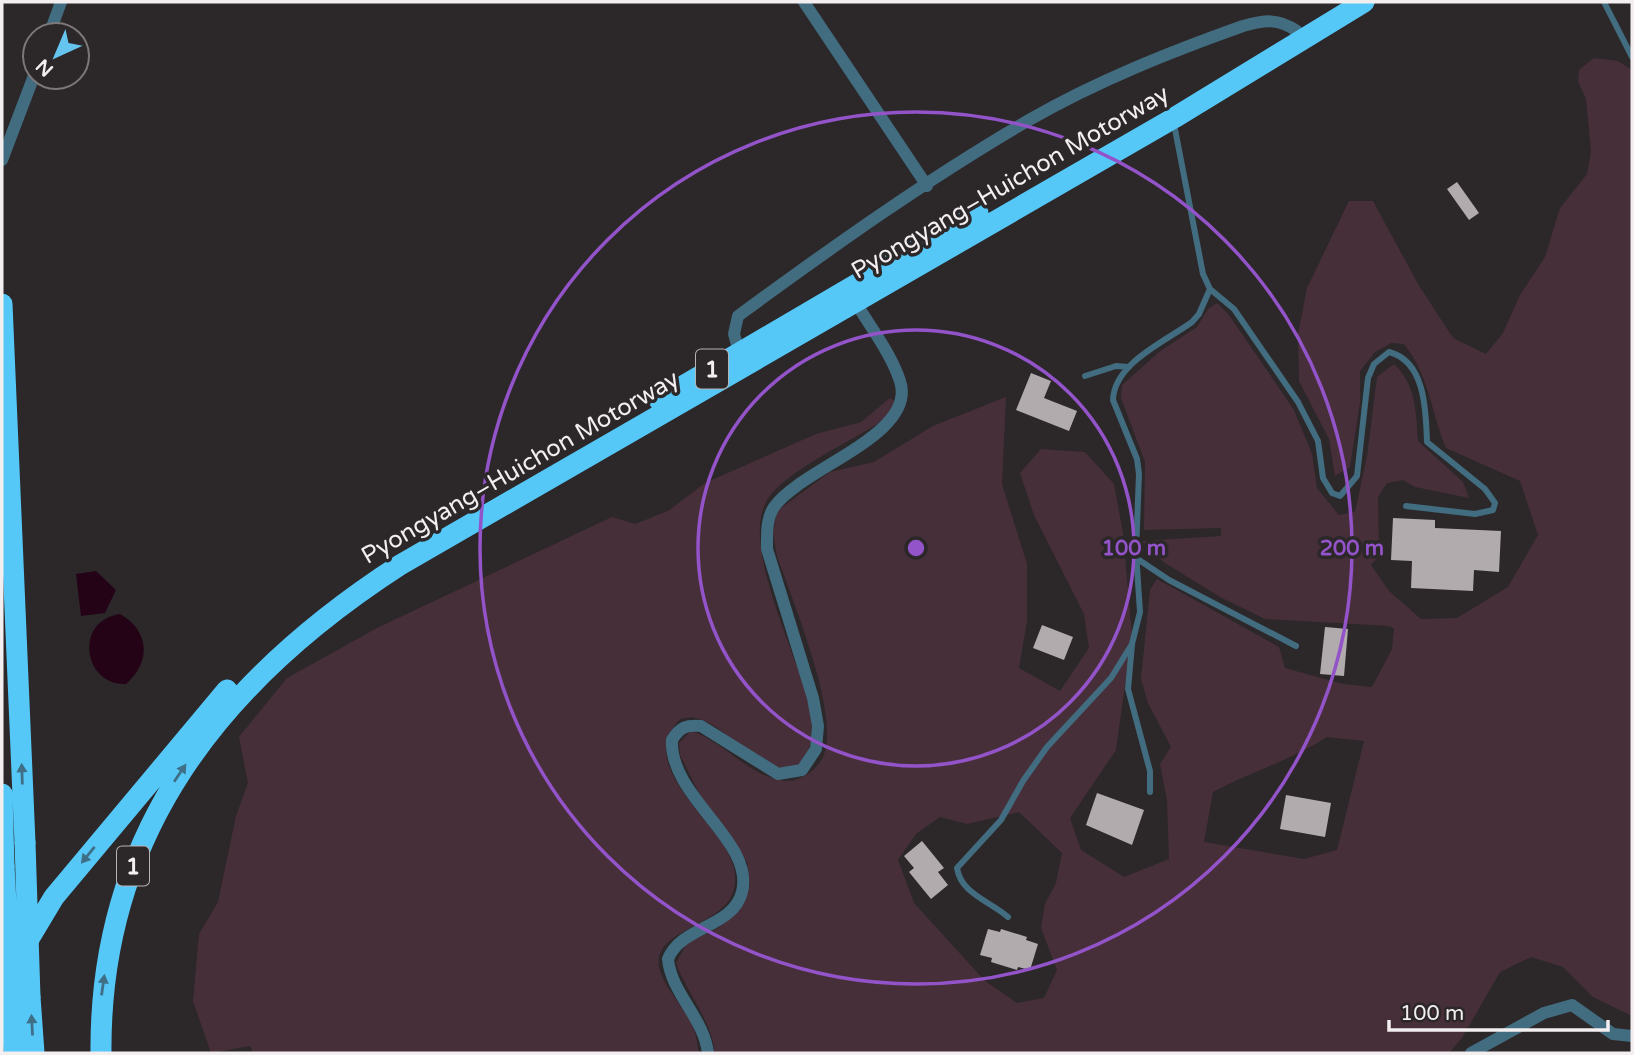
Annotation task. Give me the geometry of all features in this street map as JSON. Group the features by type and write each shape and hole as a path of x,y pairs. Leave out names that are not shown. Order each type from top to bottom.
{"highway":[{"name":"Pyongyang–Huichon Motorway","path":"2,985 54,897 204,714 250,667 343,589 739,352 1344,2"},
{"name":"Pyongyang–Huichon Motorway","path":"101,1053 100,1006 106,961 123,895 144,835 167,792 232,703 279,657 349,598 400,565 1174,118 1364,2"},
{"path":"2,304 34,1053"},
{"path":"2,794 14,1053"}],"street":[{"path":"54,21 61,2"},
{"path":"804,2 928,186"},
{"path":"739,352 734,334 738,316 1029,120 1096,85 1181,48 1268,20 1285,23 1297,31"},
{"path":"2,160 28,91"},
{"path":"708,1053 706,1037 669,975 668,959 688,935 723,917 735,906 742,893 744,874 735,852 709,819 677,768 672,740 678,731 688,725 701,726 778,774 802,769 816,748 818,726 813,698 767,549 768,527 773,509 783,497 813,474 888,426 900,410 901,383 855,301"},
{"path":"1471,1053 1544,1013 1572,1005 1613,1034 1632,1036"}],"lane":[{"path":"1604,2 1632,57"},
{"path":"1174,118 1203,274 1210,289 1234,309 1298,402 1318,441 1323,478 1332,493 1340,496 1357,476 1364,425 1365,391 1374,364 1389,352 1403,356 1413,368 1426,413 1427,442 1485,489 1495,503 1493,510 1475,514 1406,506"},
{"path":"1150,792 1150,771 1129,689 1132,643 1140,611 1136,558 1137,459 1113,400 1114,390 1129,367 1192,322 1199,314 1210,289"},
{"path":"1085,376 1116,366 1129,367"},
{"path":"1136,558 1169,580 1296,646"},
{"path":"1008,917 967,889 959,880 957,869 1000,820 1047,747 1111,678 1132,643"}],"shaded area":[{"path":"1594,58 1618,61 1632,70 1632,1016 1593,997 1563,967 1531,957 1500,972 1462,1038 1449,1053 714,1053 710,1031 676,963 687,943 718,928 739,910 750,885 747,862 707,809 680,755 679,743 691,731 715,743 759,773 787,781 806,775 818,765 826,747 827,727 818,678 777,556 773,533 777,511 830,472 874,462 933,426 1006,397 1002,484 1027,564 1027,621 1019,668 1060,691 1089,648 1084,614 1034,515 1020,473 1041,449 1085,452 1114,484 1123,533 1132,635 1116,750 1070,818 1081,850 1124,877 1169,859 1167,800 1160,764 1171,747 1148,703 1141,679 1150,590 1157,579 1279,647 1285,668 1343,684 1372,687 1392,649 1394,629 1390,626 1265,619 1220,597 1165,563 1141,541 1221,536 1221,528 1144,530 1145,462 1121,398 1122,385 1159,352 1197,327 1208,309 1217,303 1229,315 1294,410 1312,454 1317,488 1339,515 1355,512 1367,456 1377,377 1394,364 1411,390 1418,441 1463,482 1469,498 1415,487 1403,480 1387,483 1378,497 1379,556 1371,565 1389,591 1421,619 1457,618 1508,587 1538,535 1520,481 1446,448 1419,368 1404,344 1391,343 1375,352 1360,371 1360,402 1350,467 1335,476 1329,439 1299,381 1298,334 1307,288 1349,201 1373,201 1418,284 1453,338 1486,354 1503,333 1520,295 1545,257 1560,208 1587,174 1591,151 1586,99 1578,81 1579,70","holes":["1327,737 1364,741 1337,850 1304,859 1204,842 1213,792","1019,812 1062,853 1056,883 1045,904 1041,928 1057,970 1044,998 1017,1003 985,981 914,903 898,860 916,834 940,817 967,824"]},
{"path":"890,398 896,402 886,418 820,457 773,492 765,504 760,524 766,574 809,704 811,742 804,759 789,768 777,767 753,755 708,722 694,718 680,719 668,738 667,756 673,775 725,848 733,865 735,886 728,901 716,913 670,941 661,952 661,974 693,1026 699,1053 253,1053 250,1046 211,1053 193,1001 199,934 218,902 236,816 248,783 239,737 287,678 377,628 612,517 635,524 668,511 705,483 816,434 861,422"},
{"path":"96,571 116,590 105,613 81,616 76,574"},
{"path":"120,614 137,629 144,647 140,666 126,684 112,682 101,675 93,665 90,652 90,640 95,628 105,619"}],"building":[{"path":"1457,182 1479,213 1469,220 1447,189"},
{"path":"1031,373 1051,381 1044,398 1077,411 1069,431 1016,410"},
{"path":"1393,518 1435,520 1435,528 1501,531 1499,572 1474,570 1473,591 1411,588 1412,561 1391,560"},
{"path":"1042,625 1073,637 1064,660 1033,648"},
{"path":"1325,627 1348,629 1344,676 1320,674"},
{"path":"1097,793 1144,810 1132,845 1086,825"},
{"path":"1286,795 1331,803 1325,837 1280,829"},
{"path":"922,841 944,868 938,872 948,885 931,899 909,872 914,868 904,856"},
{"path":"988,929 1000,932 1001,929 1027,937 1026,940 1038,944 1030,970 1018,967 1017,970 991,962 992,958 980,955"}]}
